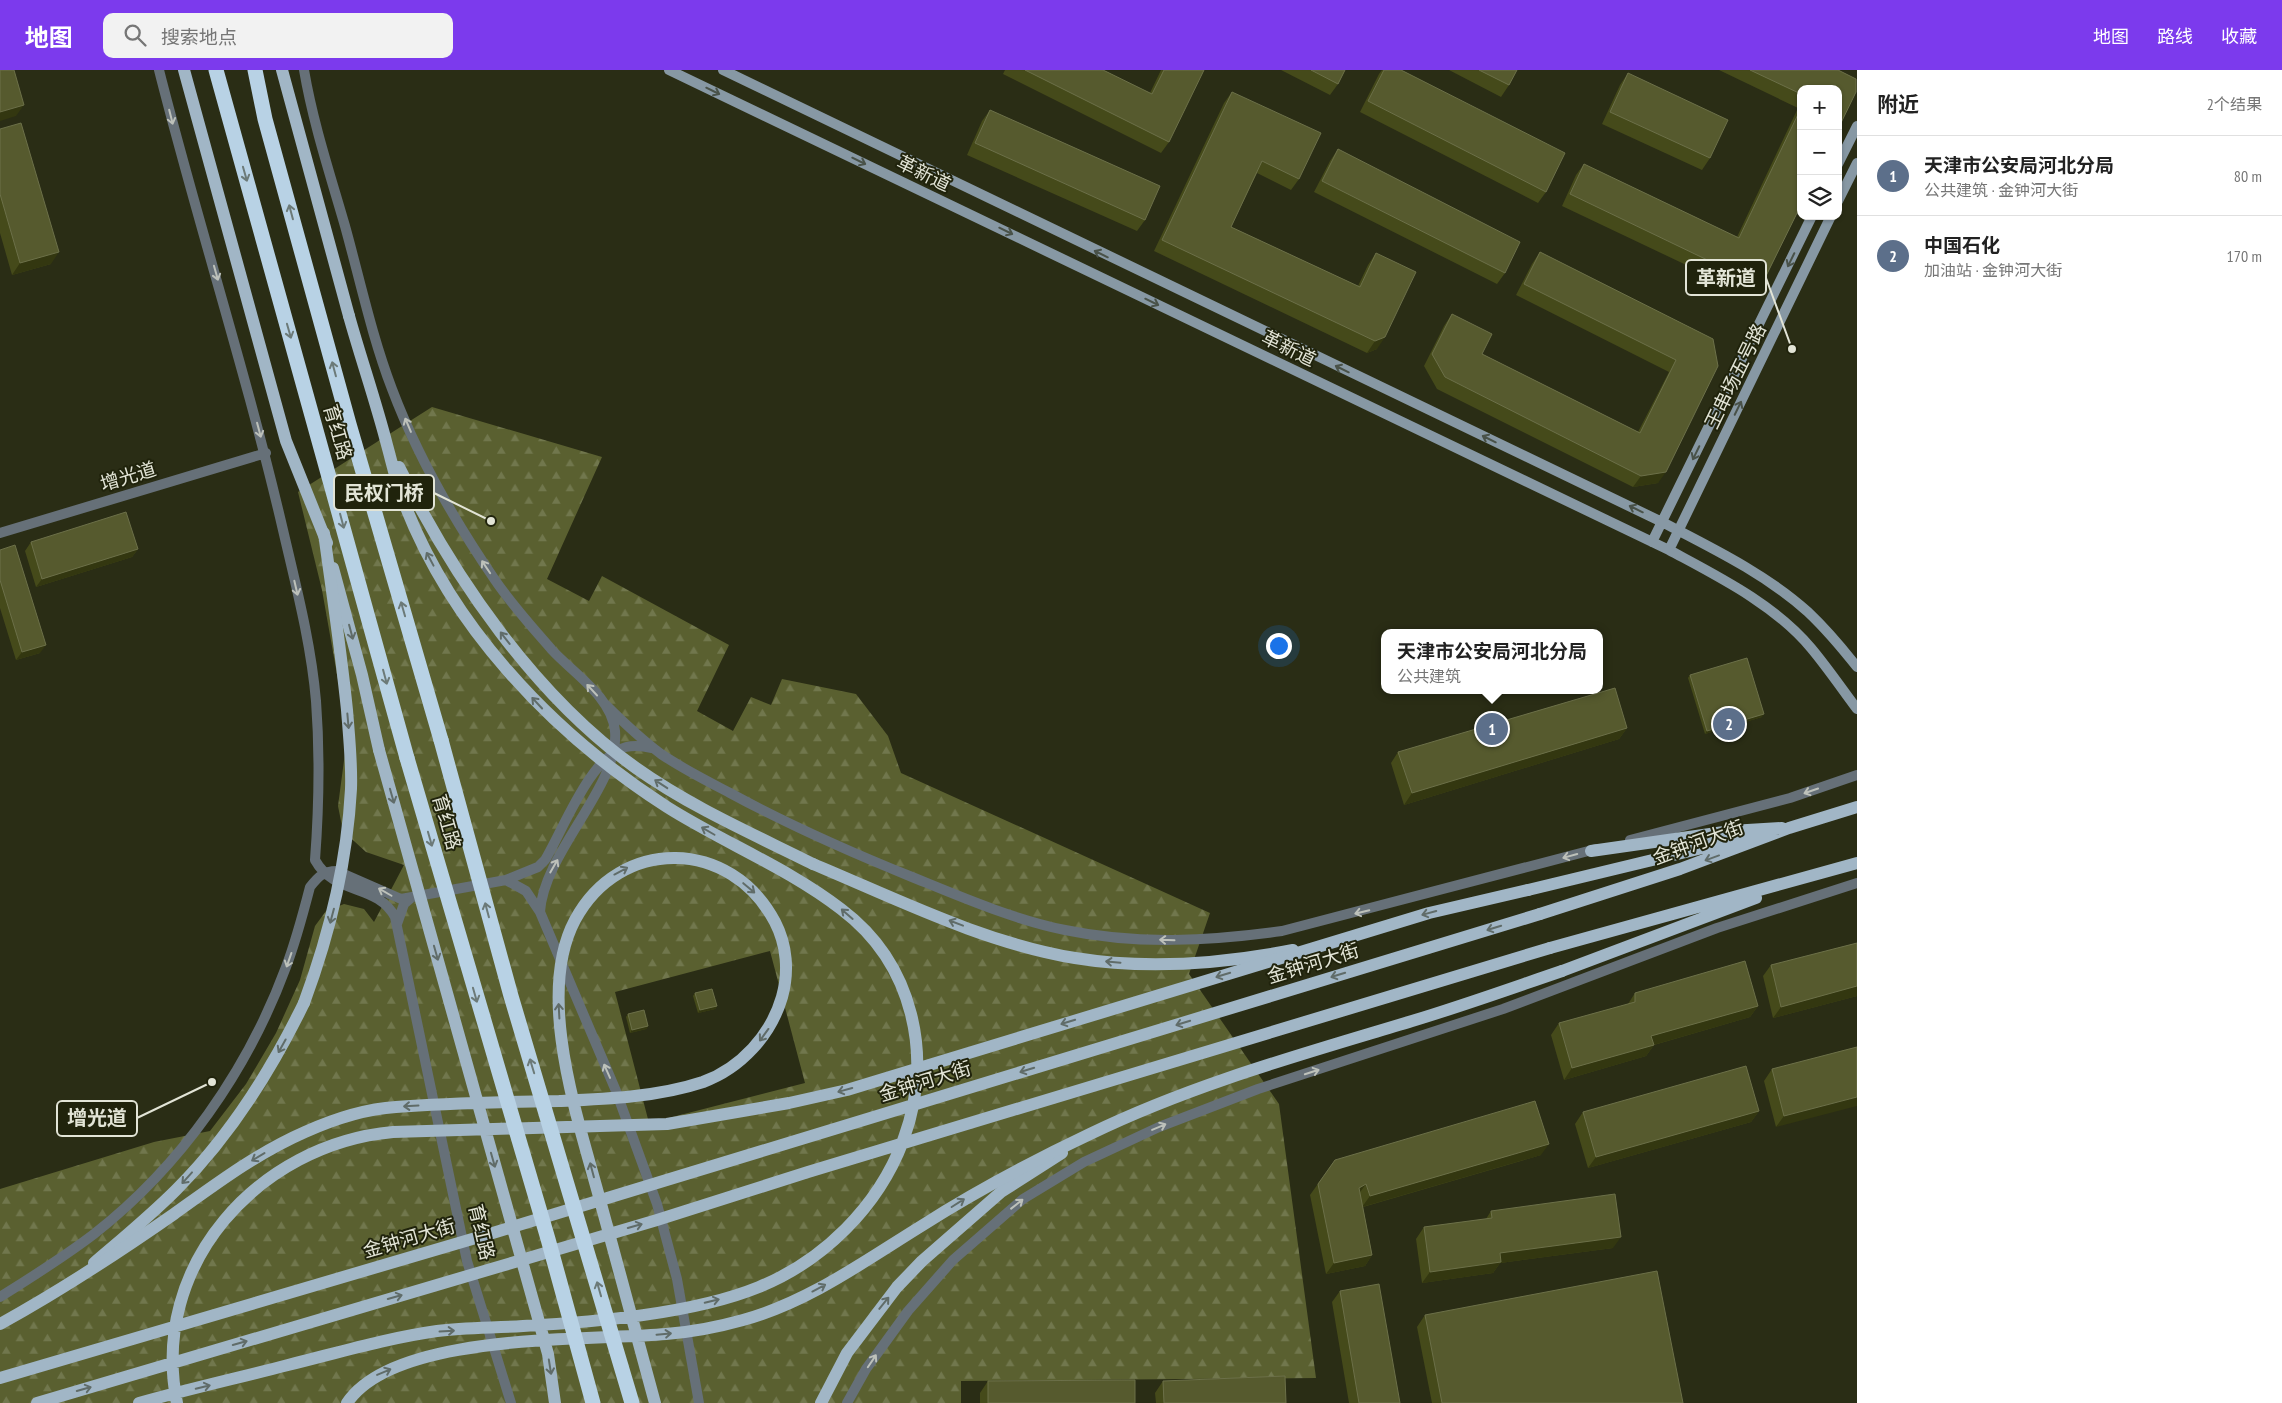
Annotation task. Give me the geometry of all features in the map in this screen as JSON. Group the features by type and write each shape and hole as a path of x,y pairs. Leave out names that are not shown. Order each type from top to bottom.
{"highway":[{"name":"育红路","path":"216,70 407,758 548,1239 593,1403"},
{"name":"育红路","path":"255,70 265,119 511,996 632,1403"}],"main road":[{"path":"184,70 286,441 324,533 362,675 379,750 548,1354 555,1403"},
{"path":"139,1403 338,1352 438,1331 545,1325 651,1313 711,1302 754,1289 782,1277 806,1261 850,1225 888,1175 898,1155 913,1112 916,1094 918,1056 916,1031 909,1005 899,981 865,930 844,911 815,890 722,839 641,790 585,748 540,706 475,632 438,575 402,498 387,442 351,326 282,70"},
{"path":"387,442 412,493 486,614 530,670 579,722 636,768 689,802 813,864 959,925 1034,949 1075,958 1162,965 1213,963 1334,942"},
{"path":"84,1272 177,1189 228,1129 264,1077 288,1035 304,1002 320,958 341,879 351,788 351,757 343,672 324,533"},
{"name":"金钟河大街","path":"0,1378 496,1232 1540,914 1680,870 1789,828 1857,807"},
{"path":"177,1403 171,1377 176,1318 194,1266 204,1247 227,1216 254,1189 293,1163 330,1146 372,1134 393,1132 667,1124 789,1103 847,1090 1429,913 1789,828"},
{"path":"1591,851 1731,831 1789,828"},
{"path":"0,1324 45,1299 254,1159 304,1132 345,1117 393,1107 472,1103 571,1100 581,1100 591,1100 633,1095 684,1087 706,1081 726,1070 742,1058 769,1027 778,1009 786,970 777,926 756,894 742,882 707,862 689,858 665,857 646,860 606,880 594,891 573,923 565,944 560,974 559,1014 571,1089 573,1098 576,1108 616,1260 655,1403"},
{"path":"37,1403 657,1220 808,1172 1550,948 1857,863"},
{"path":"347,1403 360,1387 376,1375 423,1357 464,1349 554,1340 666,1334 705,1329 746,1320 783,1306 821,1287 995,1180 1094,1132 1189,1091 1272,1063 1417,1020 1562,971 1835,868"},
{"path":"821,1403 847,1353 897,1287 922,1261 1001,1192 1094,1132"}],"street":[{"path":"0,1297 68,1252 126,1206 184,1146 205,1120 238,1068 270,1007 286,967 310,887 315,860 318,745 312,670 305,626 266,453 159,70"},
{"path":"304,70 316,124 375,335 392,389 430,474 451,514 497,583 554,651 605,704 656,749"},
{"name":"革新道","path":"668,70 1669,550 1738,588 1774,614 1810,647 1857,709"},
{"name":"革新道","path":"723,70 1662,522 1778,588 1808,612 1857,667"},
{"path":"1842,156 1857,126"},
{"path":"1842,193 1857,163"},
{"name":"王串场五号路","path":"1652,542 1810,220"},
{"name":"王串场五号路","path":"1669,550 1829,220"},
{"name":"增光道","path":"0,533 266,453"},
{"path":"540,912 541,898 551,869 609,766 615,731 605,704"},
{"path":"310,887 323,873 337,871 401,899 506,880 538,867 545,860 587,784 601,763 624,747 641,746 656,749"},
{"name":"金钟河大街","path":"656,749 706,780 802,829 874,862 1007,914 1065,930 1125,939 1177,941 1231,938 1282,931 1790,798 1857,775"},
{"name":"育红路","path":"315,860 323,873 331,880 365,893 382,902 392,912 397,925 467,1261 511,1403"},
{"path":"506,880 526,891 540,912 616,1091 657,1204 678,1279 698,1403"},
{"path":"847,1403 866,1369 908,1311 953,1260 1023,1199 1084,1162 1158,1127 1258,1089 1503,1008 1716,928 1857,883"},
{"path":"397,925 404,904 411,898"}],"green space":[{"path":"432,407 602,457 547,579 589,601 602,576 729,645 697,711 733,731 751,697 771,705 782,679 856,694 888,736 901,773 1210,913 1189,974 1279,1104 1316,1378 961,1381 961,1403 0,1403 0,1189 154,1142 210,1131 246,1084 276,1033 300,980 315,926 326,911 344,904 364,909 374,922 404,865 366,852 343,831 338,806 345,753 341,697 322,590 298,492","holes":["770,951 805,1083 649,1123 615,992"]}],"building":[{"path":"0,70 14,70 24,105 0,112"},
{"path":"1025,70 1103,70 1152,94 1164,70 1204,70 1169,142"},
{"path":"1311,70 1345,70 1338,84"},
{"path":"1384,70 1401,70 1565,153 1546,192 1368,101"},
{"path":"1479,70 1517,70 1509,85"},
{"path":"1750,70 1838,70 1856,79 1856,92 1842,121 1842,85 1797,85 1797,92"},
{"path":"1628,73 1728,120 1710,158 1610,112"},
{"path":"1232,92 1321,133 1299,179 1262,161 1231,227 1360,287 1376,253 1416,272 1385,337 1375,341 1162,240"},
{"path":"990,110 1160,186 1145,220 975,143"},
{"path":"1797,116 1797,213 1764,280 1749,280 1570,194 1584,164 1739,238"},
{"path":"21,123 59,252 20,263 0,194 0,129"},
{"path":"1338,149 1520,242 1505,273 1322,181"},
{"path":"1540,252 1713,339 1718,366 1666,472 1641,476 1445,377 1432,354 1452,314 1492,334 1482,354 1640,433 1676,360 1524,284"},
{"path":"126,512 138,549 42,579 31,542"},
{"path":"15,545 46,645 22,652 0,580 0,550"},
{"path":"1747,658 1764,714 1707,731 1690,675"},
{"path":"1615,688 1627,728 1412,793 1398,752 1595,694 1603,694 1603,692"},
{"path":"1857,943 1857,986 1781,1007 1771,965"},
{"path":"1745,961 1758,1006 1651,1036 1654,1045 1572,1068 1559,1023 1635,1002 1635,993"},
{"path":"712,989 717,1006 700,1010 695,993"},
{"path":"644,1010 648,1026 632,1030 628,1014"},
{"path":"1857,1047 1857,1097 1784,1116 1772,1069"},
{"path":"1746,1066 1759,1111 1596,1157 1583,1112"},
{"path":"1535,1101 1549,1144 1370,1196 1366,1184 1359,1188 1372,1255 1334,1263 1318,1184 1335,1160"},
{"path":"1615,1194 1621,1237 1500,1253 1501,1262 1430,1272 1424,1227 1492,1218 1491,1211"},
{"path":"1657,1271 1683,1403 1442,1403 1425,1315"},
{"path":"1379,1284 1400,1403 1359,1403 1340,1291"},
{"path":"1285,1376 1286,1403 1164,1403 1163,1381"},
{"path":"1135,1380 1135,1403 988,1403 988,1381"}],"place":[{"name":"革新道","path":"1792,349"},
{"name":"民权门桥","path":"491,521"},
{"name":"中国石化","path":"1729,724"},
{"name":"天津市公安局河北分局","path":"1492,729"},
{"name":"增光道","path":"212,1082"}]}
